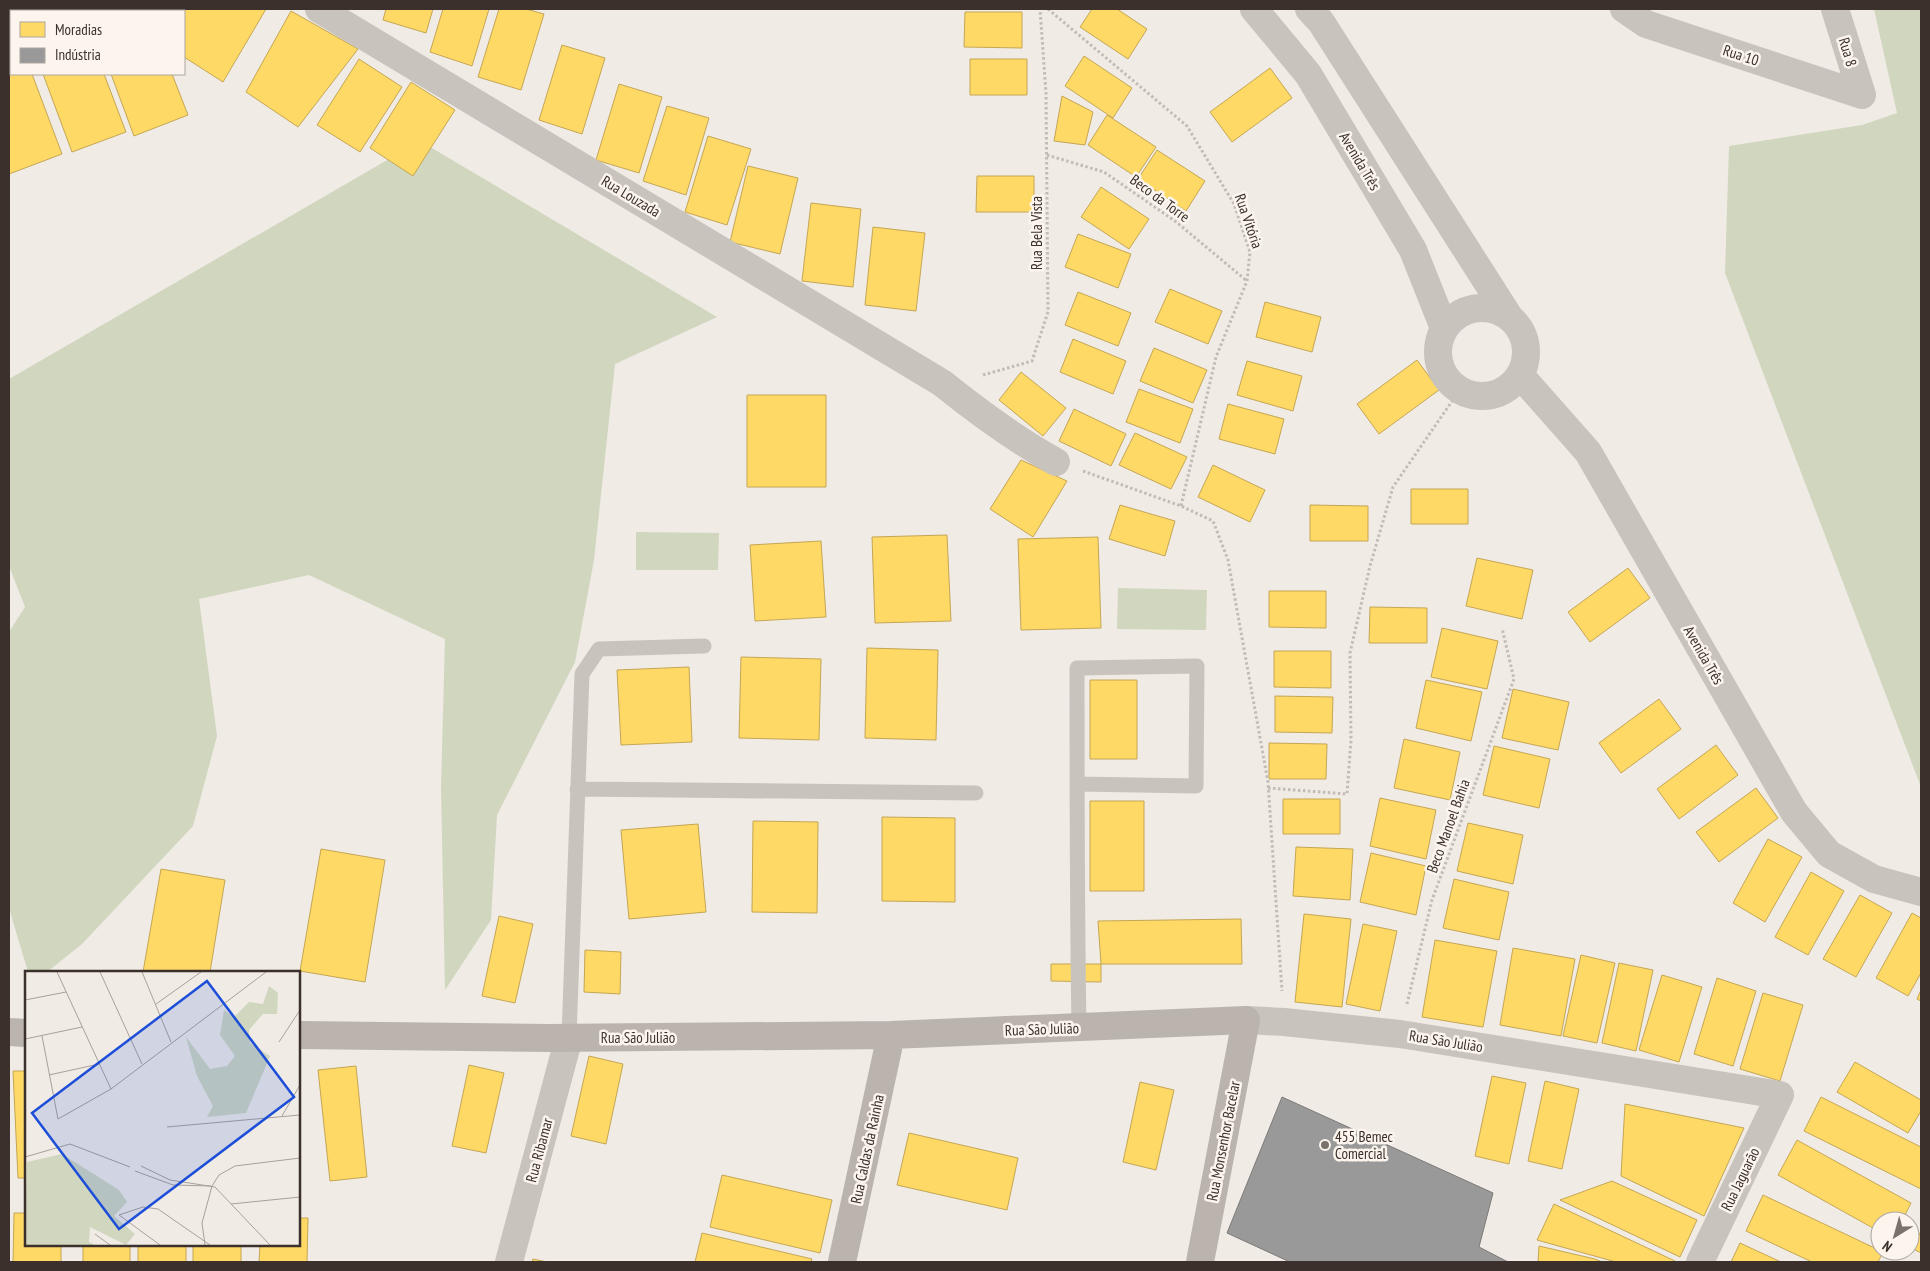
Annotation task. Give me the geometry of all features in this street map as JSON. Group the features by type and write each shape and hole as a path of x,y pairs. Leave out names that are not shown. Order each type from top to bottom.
{"street":[{"name":"Rua Louzada","path":"319,9 942,383 983,416 1056,462"},
{"name":"Avenida Três","path":"1254,9 1313,82 1413,250 1444,328"},
{"path":"1309,9 1321,22 1510,318"},
{"name":"Rua 10","path":"1624,9 1646,24 1862,95"},
{"name":"Rua 8","path":"1835,9 1862,95"},
{"path":"1483,307 1498,310 1510,318 1518,326 1526,345 1526,359 1520,375 1513,385 1501,393 1487,397 1472,396 1459,391 1448,382 1438,362 1438,341 1444,328 1454,317 1468,310 1483,307"},
{"name":"Avenida Três","path":"1520,375 1588,452 1794,812 1829,854 1874,879 1921,892"},
{"name":"Rua São Julião","path":"300,1035 569,1037 891,1035 1246,1020 1400,1034 1780,1095"},
{"name":"Rua Monsenhor Bacelar","path":"1200,1262 1246,1020"},
{"path":"9,1032 25,1032"},
{"name":"Rua Caldas da Rainha","path":"842,1262 891,1035"},
{"name":"Rua Ribamar","path":"509,1262 569,1037"},
{"name":"Rua Jaguarão","path":"1700,1262 1780,1095"}],"lane":[{"path":"569,1037 582,674 599,649 704,646"},
{"path":"1077,784 1196,786 1197,666 1076,668 1079,1028"},
{"path":"577,789 976,793"}],"path":[{"name":"Rua Bela Vista","path":"942,383 963,381 1032,361 1048,312 1046,92 1040,9"},
{"name":"Rua Vitória","path":"1048,9 1187,126 1234,204 1250,252 1247,281 1216,357 1181,506"},
{"name":"Beco da Torre","path":"1047,155 1104,172 1175,221 1247,281"},
{"path":"1268,788 1347,794 1350,740 1350,653 1370,566 1393,487 1459,391"},
{"path":"1056,462 1181,506 1213,521 1228,560 1268,788 1284,1022"},
{"name":"Beco Manoel Bahia","path":"1400,1034 1432,900 1514,679 1502,628"}],"green space":[{"path":"1874,9 1921,9 1921,787 1725,273 1729,146 1862,125 1897,113"},
{"path":"420,141 717,317 615,364 594,560 575,662 497,815 491,920 445,990 441,788 445,639 309,575 199,599 217,736 193,826 82,944 48,971 28,971 9,908 9,632 25,607 9,566 9,379"},
{"path":"636,532 719,533 718,570 636,570"},
{"path":"1118,588 1207,590 1206,630 1117,629"}],"building: Moradias":[{"path":"148,9 148,10 94,10"},
{"path":"266,9 223,82 185,58 185,10 160,10"},
{"path":"386,9 433,9 426,33 383,20"},
{"path":"443,9 489,9 472,66 430,52"},
{"path":"499,9 526,9 544,14 521,90 478,77"},
{"path":"1092,9 1117,9 1147,29 1128,59 1080,27"},
{"path":"291,11 358,49 298,127 246,92"},
{"path":"965,12 1022,12 1022,48 964,47"},
{"path":"9,34 10,75 32,75 62,154 9,174"},
{"path":"562,45 605,58 582,134 539,120"},
{"path":"1084,56 1132,88 1113,118 1065,86"},
{"path":"359,59 402,87 360,152 317,125"},
{"path":"970,59 1027,59 1027,95 970,95"},
{"path":"1270,68 1292,98 1232,142 1210,112"},
{"path":"43,75 104,75 126,132 72,152"},
{"path":"111,75 172,75 188,115 134,136"},
{"path":"411,82 455,110 413,176 370,148"},
{"path":"619,84 662,97 639,173 596,160"},
{"path":"1062,96 1093,112 1085,145 1054,141"},
{"path":"667,106 709,118 686,195 643,181"},
{"path":"1107,115 1156,147 1136,177 1088,145"},
{"path":"708,136 751,149 727,225 685,212"},
{"path":"1157,150 1205,181 1186,211 1138,179"},
{"path":"748,166 798,178 780,254 730,242"},
{"path":"977,176 1034,176 1034,212 976,212"},
{"path":"1101,187 1149,219 1129,249 1081,217"},
{"path":"811,203 861,209 853,287 802,281"},
{"path":"873,227 925,233 916,311 865,305"},
{"path":"1078,234 1131,254 1118,288 1065,267"},
{"path":"1170,289 1222,311 1208,344 1155,322"},
{"path":"1078,292 1131,313 1118,346 1065,325"},
{"path":"1265,302 1321,317 1312,352 1256,337"},
{"path":"1073,339 1126,361 1113,394 1060,372"},
{"path":"1154,348 1207,370 1193,403 1140,381"},
{"path":"1417,360 1439,390 1379,434 1357,404"},
{"path":"1247,361 1302,376 1293,411 1237,395"},
{"path":"1021,372 1066,408 1043,436 999,400"},
{"path":"1139,389 1193,409 1180,443 1126,422"},
{"path":"747,395 826,395 826,487 747,487"},
{"path":"1228,404 1284,419 1275,454 1219,439"},
{"path":"1074,409 1126,434 1111,466 1059,441"},
{"path":"1135,433 1187,457 1171,489 1119,465"},
{"path":"1021,460 1067,481 1033,537 990,509"},
{"path":"1213,465 1265,490 1250,522 1198,497"},
{"path":"1411,489 1468,489 1468,524 1411,524"},
{"path":"1120,505 1175,521 1165,556 1109,539"},
{"path":"1310,505 1368,506 1368,541 1310,541"},
{"path":"947,535 951,621 875,623 872,537"},
{"path":"1098,537 1101,628 1021,630 1018,539"},
{"path":"821,541 826,617 755,621 750,545"},
{"path":"1477,558 1533,570 1522,619 1466,606"},
{"path":"1628,568 1650,598 1590,642 1568,612"},
{"path":"1269,591 1326,591 1326,628 1269,627"},
{"path":"1370,607 1427,608 1427,643 1369,643"},
{"path":"1442,628 1498,641 1487,689 1431,677"},
{"path":"867,648 938,650 936,740 865,738"},
{"path":"1274,651 1331,651 1331,688 1274,687"},
{"path":"741,657 821,659 819,740 739,738"},
{"path":"689,667 692,742 621,745 617,670"},
{"path":"1090,680 1137,680 1137,759 1090,759"},
{"path":"1426,680 1482,692 1471,741 1416,728"},
{"path":"1513,689 1569,702 1558,750 1502,738"},
{"path":"1275,696 1333,697 1332,733 1275,732"},
{"path":"1659,699 1681,729 1621,773 1599,743"},
{"path":"1404,739 1460,752 1450,800 1394,788"},
{"path":"1269,743 1327,744 1326,779 1269,779"},
{"path":"1716,745 1738,775 1679,819 1657,789"},
{"path":"1494,746 1550,759 1539,808 1483,795"},
{"path":"1756,788 1778,818 1719,862 1696,832"},
{"path":"1380,798 1436,810 1426,859 1370,846"},
{"path":"1283,799 1340,799 1340,834 1283,834"},
{"path":"1090,801 1144,801 1144,891 1090,891"},
{"path":"882,817 955,818 955,902 882,901"},
{"path":"753,821 818,822 817,913 752,912"},
{"path":"1468,823 1523,835 1513,884 1457,871"},
{"path":"698,824 706,912 629,919 621,830"},
{"path":"1768,839 1802,857 1765,922 1733,903"},
{"path":"1296,847 1353,849 1350,900 1293,896"},
{"path":"321,849 385,860 365,982 300,971"},
{"path":"1371,853 1426,866 1416,915 1360,902"},
{"path":"161,869 225,880 210,971 143,971"},
{"path":"1811,872 1844,891 1808,955 1775,937"},
{"path":"1454,879 1509,892 1499,940 1443,928"},
{"path":"1860,895 1892,913 1856,977 1823,959"},
{"path":"1912,913 1921,918 1921,973 1908,996 1876,978"},
{"path":"1304,914 1351,919 1342,1007 1295,1002"},
{"path":"499,916 533,924 515,1003 482,996"},
{"path":"1241,919 1242,964 1101,964 1098,921"},
{"path":"1363,924 1397,931 1380,1011 1346,1004"},
{"path":"1435,940 1497,951 1483,1027 1422,1017"},
{"path":"1513,948 1575,959 1561,1036 1500,1025"},
{"path":"585,950 621,952 620,994 584,992"},
{"path":"1581,955 1615,963 1597,1043 1563,1036"},
{"path":"1619,963 1653,970 1636,1051 1602,1043"},
{"path":"1051,964 1101,964 1101,982 1051,981"},
{"path":"1662,975 1702,987 1679,1062 1639,1050"},
{"path":"1717,978 1756,991 1733,1066 1694,1054"},
{"path":"1921,990 1921,1001 1917,999"},
{"path":"1763,993 1803,1005 1780,1081 1740,1069"},
{"path":"589,1056 623,1064 606,1144 571,1136"},
{"path":"1855,1062 1921,1100 1921,1111 1908,1133 1837,1092"},
{"path":"469,1065 504,1073 486,1153 452,1146"},
{"path":"356,1066 367,1177 330,1181 318,1070"},
{"path":"13,1071 25,1071 25,1178 18,1178"},
{"path":"1492,1076 1526,1083 1509,1164 1475,1156"},
{"path":"1545,1081 1579,1089 1562,1169 1528,1161"},
{"path":"1140,1082 1174,1090 1156,1170 1123,1162"},
{"path":"1821,1097 1921,1147 1921,1189 1804,1131"},
{"path":"1625,1104 1744,1128 1704,1216 1621,1176"},
{"path":"909,1133 1018,1158 1007,1210 897,1185"},
{"path":"1797,1140 1911,1203 1907,1211 1870,1211 1870,1226 1778,1175"},
{"path":"722,1175 832,1200 820,1253 710,1227"},
{"path":"1612,1181 1697,1220 1680,1257 1560,1200"},
{"path":"1763,1195 1870,1246 1870,1261 1878,1261 1812,1262 1746,1231"},
{"path":"1554,1204 1675,1261 1616,1262 1537,1240"},
{"path":"14,1213 25,1213 25,1246 61,1246 61,1262 13,1262"},
{"path":"300,1218 308,1218 307,1262 259,1262 260,1246 300,1246"},
{"path":"1921,1231 1921,1253 1920,1252"},
{"path":"702,1233 812,1259 811,1262 695,1262"},
{"path":"1740,1243 1781,1262 1731,1262"},
{"path":"83,1246 130,1246 130,1262 83,1262"},
{"path":"138,1246 186,1246 186,1262 138,1262"},
{"path":"193,1246 241,1246 241,1262 193,1262"},
{"path":"1539,1246 1595,1259 1602,1262 1538,1262"},
{"path":"533,1259 547,1262 532,1262"}],"building: Indústria":[{"name":"455 Bemec Comercial","path":"1282,1097 1493,1193 1479,1247 1508,1262 1290,1262 1227,1233"}],"place":[{"name":"455 Bemec Comercial","path":"1325,1145"}]}
